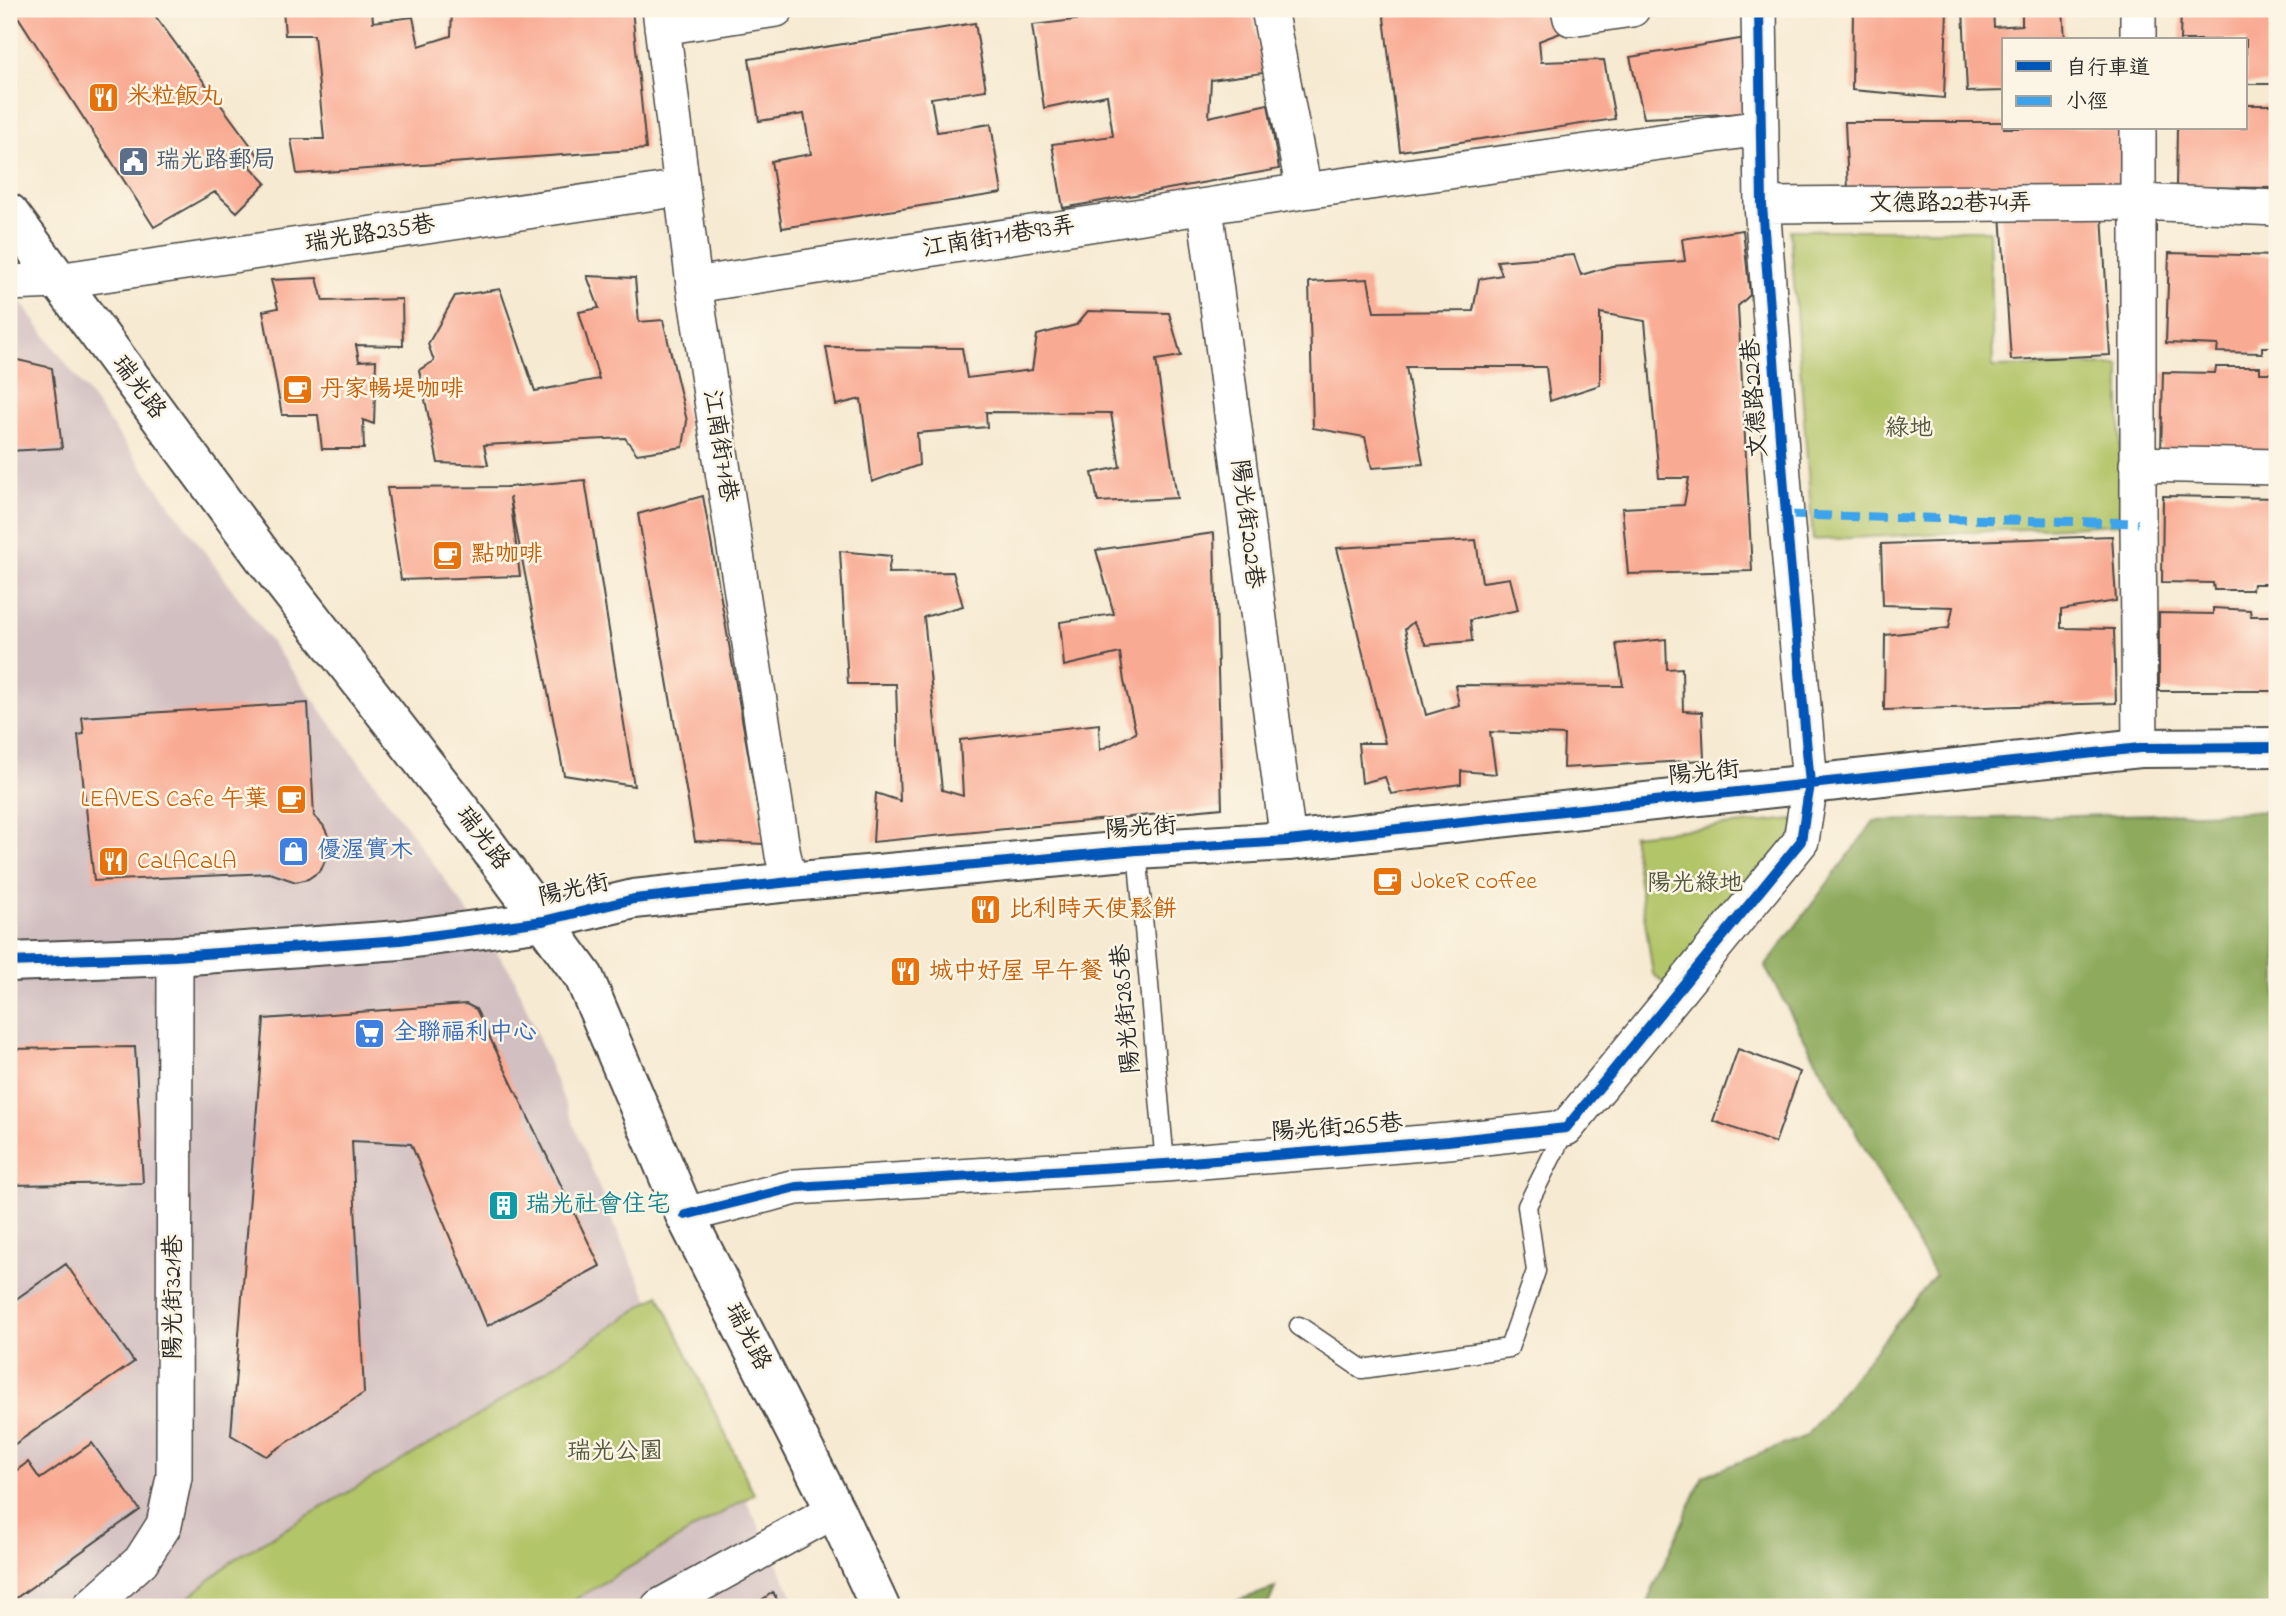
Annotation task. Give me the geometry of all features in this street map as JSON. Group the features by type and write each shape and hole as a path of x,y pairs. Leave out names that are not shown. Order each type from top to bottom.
{"street":[{"path":"661,18 776,9"},
{"path":"1269,9 1304,191"},
{"path":"1569,9 1571,18 1632,9"},
{"name":"文德路22巷","path":"1759,9 1762,205 1810,784"},
{"path":"2138,9 2138,38"},
{"name":"江南街71巷","path":"661,18 694,285 783,855 790,882"},
{"name":"江南街71巷93弄","path":"694,285 1304,191 1761,128"},
{"path":"2138,130 2140,748"},
{"name":"瑞光路235巷","path":"9,283 57,281 682,188"},
{"name":"文德路22巷74弄","path":"1762,205 2138,202 2277,208"},
{"name":"陽光街202巷","path":"1205,206 1288,841"},
{"name":"瑞光路","path":"9,213 262,555 584,977 685,1215 835,1510 880,1607"},
{"path":"2137,464 2277,467"},
{"name":"陽光街","path":"9,962 175,956 400,940 543,920 634,899 790,882 1136,850 1288,841 2140,748 2277,747"},
{"path":"1566,1128 1801,841 1810,784"},
{"name":"陽光街321巷","path":"90,1607 141,1561 164,1525 174,1477 175,956"},
{"name":"陽光街265巷","path":"685,1215 796,1187 1166,1164 1448,1141 1566,1128"},
{"path":"659,1607 835,1510"}],"lane":[{"name":"陽光街285巷","path":"1136,850 1166,1164"},
{"path":"1299,1326 1362,1369 1509,1348 1535,1271 1527,1206 1566,1128"}],"shaded area":[{"path":"9,286 513,975 623,1246 798,1607 9,1607"}],"green space":[{"name":"綠地","path":"1790,230 1989,230 1993,367 2120,365 2120,524 1813,540"},
{"path":"2277,811 2277,1607 1645,1607 1703,1476 1806,1436 1935,1276 1765,967 1874,821"},
{"name":"陽光綠地","path":"1794,819 1801,841 1676,993 1653,974 1632,835"},
{"name":"瑞光公園","path":"659,1295 754,1494 562,1607 177,1607 236,1558 481,1414"},
{"path":"1275,1588 1267,1607 1218,1607"}],"building":[{"path":"13,9 150,9 260,158 249,165 266,183 237,212 215,192 154,227"},
{"path":"283,9 372,9 373,22 413,17 419,46 451,36 452,9 632,9 646,149 297,174 291,139 324,139 314,35 285,35"},
{"path":"1168,9 1252,9 1263,73 1211,80 1209,117 1268,104 1279,169 1063,208 1052,144 1113,136 1107,95 1044,108 1032,25"},
{"path":"1383,9 1559,9 1563,32 1539,41 1541,62 1604,60 1615,119 1400,151"},
{"path":"1853,9 1947,9 1944,98 1852,90"},
{"path":"1963,9 1993,9 1994,27 2022,25 2022,9 2063,9 2065,38 2002,38 2002,91 1967,92"},
{"path":"2181,9 2277,9 2277,84 2248,84 2248,38 2180,38"},
{"path":"975,23 986,90 931,98 937,132 991,124 1002,193 782,228 771,161 811,154 804,114 759,121 749,59"},
{"path":"1746,38 1748,113 1644,118 1630,57"},
{"path":"2248,105 2277,105 2277,188 2176,187 2177,130 2248,130"},
{"path":"1845,122 2002,122 2002,130 2134,130 2134,194 1848,190"},
{"path":"2102,213 2110,355 2011,360 2001,214"},
{"path":"1743,230 1750,295 1738,306 1752,571 1628,574 1622,508 1684,505 1689,478 1659,478 1645,321 1600,313 1600,385 1550,401 1546,367 1406,367 1423,464 1372,468 1365,437 1313,428 1309,282 1368,279 1374,312 1473,311 1479,279 1502,275 1497,261 1574,255 1581,275 1612,266 1685,261 1682,239"},
{"path":"2169,253 2277,256 2277,347 2262,347 2262,353 2217,352 2218,345 2166,343"},
{"path":"587,276 635,278 639,322 663,320 687,421 683,447 637,454 625,438 484,445 488,465 438,463 419,370 434,361 428,344 455,296 500,289 535,391 599,379 579,312 599,308"},
{"path":"317,278 323,301 402,299 403,346 356,345 359,361 376,360 374,424 363,420 364,449 322,449 318,415 282,415 263,311 278,308 271,280"},
{"path":"1088,311 1169,313 1181,356 1156,360 1177,498 1098,502 1092,473 1120,467 1111,413 986,412 987,427 917,433 919,465 872,482 861,399 836,405 826,347 962,348 967,378 1032,370 1037,335 1076,325"},
{"path":"9,358 52,368 62,448 9,451"},
{"path":"2216,367 2260,367 2260,373 2277,373 2277,455 2161,453 2163,372 2215,373"},
{"path":"585,480 634,786 564,775 510,497 520,576 401,580 387,488 508,487"},
{"path":"703,496 764,844 695,841 638,514"},
{"path":"2163,496 2277,498 2277,584 2253,584 2252,590 2214,590 2213,583 2162,582"},
{"path":"1214,533 1222,808 873,842 876,793 900,801 896,684 848,684 840,551 891,556 888,573 953,572 963,606 924,617 942,790 963,796 960,740 1099,724 1100,750 1136,733 1120,653 1064,666 1060,622 1114,614 1096,550"},
{"path":"2112,536 2116,601 2061,610 2061,628 2114,629 2116,703 1884,710 1885,635 1949,628 1953,607 1883,605 1881,544"},
{"path":"1476,540 1482,582 1510,578 1518,610 1470,620 1472,641 1426,645 1413,622 1405,629 1426,715 1459,705 1455,685 1623,686 1616,644 1666,639 1667,669 1682,668 1683,711 1702,712 1704,760 1563,768 1564,735 1490,732 1496,774 1461,771 1461,784 1391,794 1385,777 1362,783 1358,743 1385,743 1337,548"},
{"path":"2213,608 2250,610 2251,616 2277,616 2277,691 2159,691 2159,613 2213,614"},
{"path":"308,703 314,816 329,837 329,851 321,870 308,879 296,882 270,873 94,881 78,735 84,734 82,717"},
{"name":"瑞光社會住宅","path":"466,1004 476,1009 600,1266 487,1326 411,1144 352,1141 364,1393 266,1456 231,1435 264,1019"},
{"path":"135,1047 143,1183 9,1185 9,1049"},
{"path":"1738,1049 1800,1072 1775,1143 1713,1121"},
{"path":"66,1264 134,1362 9,1448 9,1304"},
{"path":"92,1443 140,1510 9,1603 9,1476 28,1462 40,1479"},
{"path":"773,1592 781,1607 747,1607 760,1601"}],"marked path":[{"path":"1786,515 2138,523"}],"cycle path":[{"path":"685,1215 796,1187 1165,1164 1448,1141 1566,1128 1801,841 1810,784 1762,205 1759,9"},
{"path":"9,962 175,956 400,940 543,921 634,899 790,882 1137,850 1288,841 2140,748 2277,747"}],"place":[{"name":"米粒飯丸","path":"104,97"},
{"name":"瑞光路郵局","path":"133,161"},
{"name":"丹家暢堤咖啡","path":"297,390"},
{"name":"點咖啡","path":"448,555"},
{"name":"LEAVES Cafe 午葉","path":"291,800"},
{"name":"優渥實木","path":"294,851"},
{"name":"CaLACaLA","path":"114,862"},
{"name":"JokeR coffee","path":"1388,882"},
{"name":"比利時天使鬆餅","path":"986,910"},
{"name":"城中好屋 早午餐","path":"906,972"},
{"name":"全聯福利中心","path":"370,1033"},
{"name":"瑞光社會住宅","path":"503,1205"}]}
